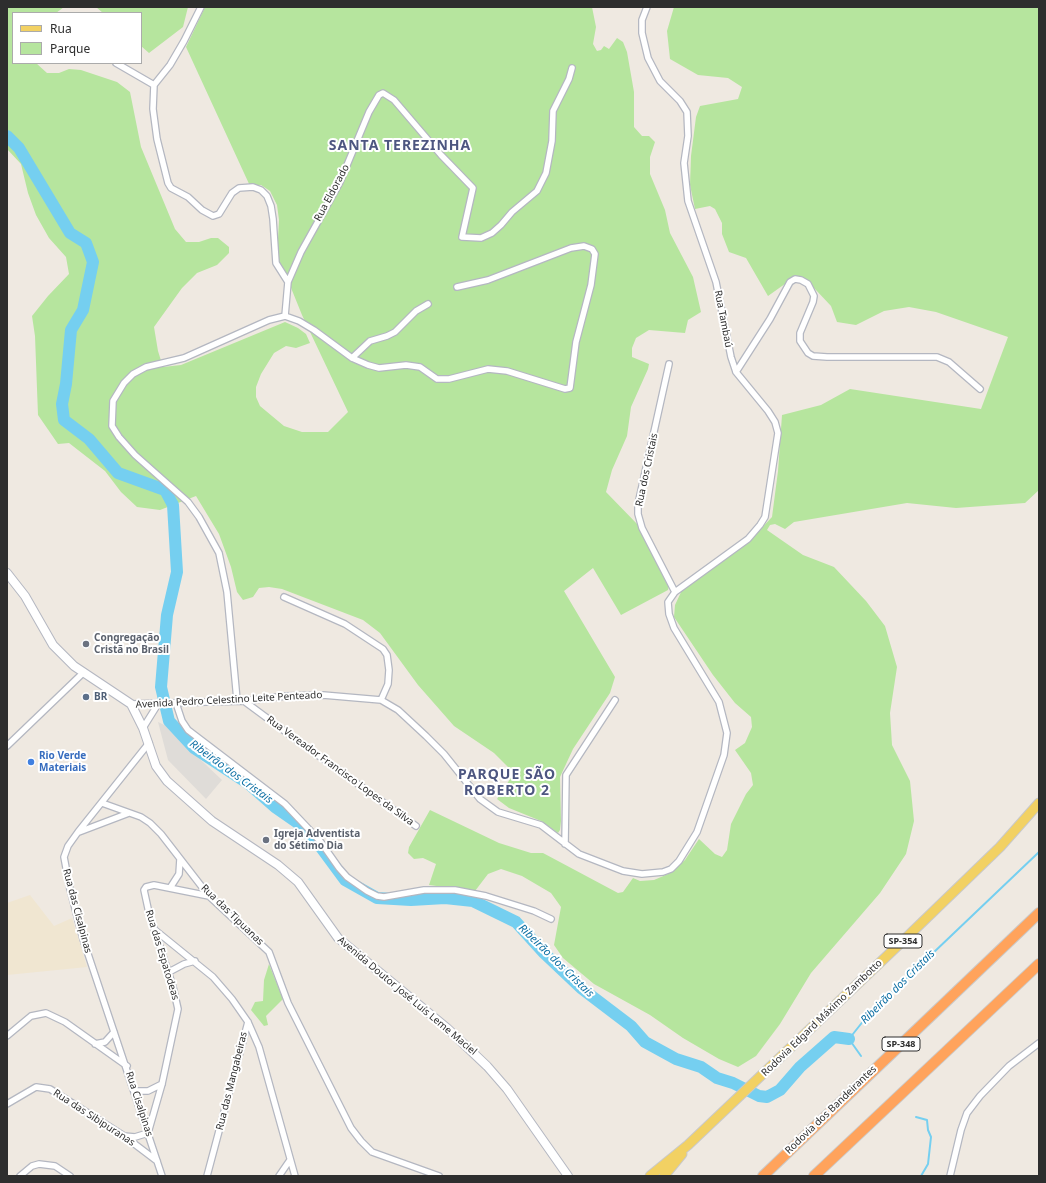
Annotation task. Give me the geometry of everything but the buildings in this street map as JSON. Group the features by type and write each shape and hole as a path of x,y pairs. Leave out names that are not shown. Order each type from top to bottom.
{"highway":[{"name":"Rodovia dos Bandeirantes","path":"763,1176 1039,913"},
{"path":"814,1176 1039,964"}],"main road":[{"name":"Rodovia Edgard Máximo Zambotto","path":"650,1176 688,1145 990,857 1020,826 1039,803"},
{"name":"Rodovia Edgard Máximo Zambotto","path":"664,1176 688,1145"}],"street":[{"path":"201,7 170,65 154,85 153,108 157,139 168,183 171,188 188,197 202,210 213,216 219,214 232,193 239,188 254,187 260,190 266,196 271,206 276,262 288,282"},
{"name":"Rua Tambaú","path":"647,7 642,20 642,33 648,58 660,81 680,101 687,112 688,136 684,163 688,201 716,282 726,337 736,372 775,422 778,433 765,517 748,539 675,592"},
{"path":"118,64 154,85"},
{"name":"Rua Eldorado","path":"285,316 288,282 308,236 340,182 369,112 379,96 384,94 394,100 473,188 462,237 481,238 492,233 512,212 537,191 546,172 551,149 553,111 569,79 572,68"},
{"path":"237,700 227,592 219,553 199,517 188,502 135,455 119,437 112,426 113,401 124,383 133,374 146,366 184,358 269,320 285,316 299,321 314,330 352,358 379,368 406,365 420,367 437,379 449,379 488,369 507,371 565,389 570,388 576,342 591,286 595,254 592,248 584,246 571,248 488,280 457,287"},
{"path":"736,372 770,319 790,282 795,279 801,280 808,284 814,296 800,333 800,341 808,353 814,356 827,357 937,357 949,362 980,389"},
{"path":"352,358 370,341 395,332 416,311 428,304"},
{"name":"Rua dos Cristais","path":"669,364 638,504 638,514 642,528 675,592"},
{"name":"Avenida Pedro Celestino Leite Penteado","path":"7,573 25,596 53,645 74,666 131,704 244,701 286,696 323,694 381,700 398,710 426,736 444,754 475,794 488,806 498,812 541,825 565,844 589,859 623,871 642,874 654,874 671,868 679,861 697,832 724,755 727,733 719,702 674,628 669,614 668,602 675,592"},
{"path":"284,597 345,624 383,649 388,655 389,670 388,684 381,700"},
{"path":"7,746 84,672"},
{"path":"565,844 566,775 616,700"},
{"name":"Rua Vereador Francisco Lopes da Silva","path":"244,701 416,826"},
{"path":"174,703 188,730 285,804 320,841 347,877 367,891 384,897 424,890 455,890 486,896 534,911 551,920"},
{"name":"Avenida Doutor José Luís Leme Maciel","path":"131,704 143,728 156,766 181,794 212,821 294,878 310,897 338,938 446,1028 487,1066 507,1089 568,1176"},
{"path":"143,728 159,704"},
{"name":"Rua das Cisalpinas","path":"114,1032 83,939 65,867 65,852 78,832 148,743"},
{"name":"Rua das Tipuanas","path":"102,803 150,823 209,896 269,952 288,1003 351,1128 361,1142 372,1152 439,1176"},
{"path":"78,832 129,813"},
{"path":"170,888 179,874 180,859"},
{"name":"Rua das Espatodeas","path":"148,1133 162,1084 178,1009 169,972 154,929 144,890 150,885 209,896"},
{"name":"Rua das Mangabeiras","path":"154,929 195,961 224,989 248,1022 207,1176"},
{"path":"169,972 184,964 195,961"},
{"path":"7,1036 31,1016 46,1013 65,1022 126,1066"},
{"path":"248,1022 259,1047 295,1176"},
{"path":"94,1043 105,1042 114,1032"},
{"name":"Rua Cisalpinas","path":"114,1032 162,1176"},
{"path":"950,1176 961,1130 967,1113 980,1096 1009,1066 1039,1043"},
{"path":"134,1091 148,1091 162,1084"},
{"name":"Rua das Sibipuranas","path":"7,1104 36,1087 50,1089 124,1136 157,1161"},
{"path":"124,1136 135,1137 148,1133"},
{"path":"279,1176 290,1160"},
{"path":"20,1176 32,1166 39,1164 55,1166 70,1176"}],"shaded area":[{"path":"158,722 175,730 186,746 222,780 206,799 168,760"},
{"path":"30,895 54,926 72,918 87,967 7,975 7,903"}],"green space":[{"path":"7,7 64,7 57,12 12,12 12,64 37,64 47,73 59,73 69,69 81,70 117,82 130,92 141,147 175,229 186,242 199,242 211,238 218,238 229,247 229,253 217,265 197,273 182,288 154,327 158,351 163,367 181,365 285,322 298,328 306,334 310,343 296,348 286,346 274,353 261,374 256,387 256,397 260,406 284,426 302,432 328,432 348,412 302,315 277,257 279,220 277,205 270,191 261,185 250,186 186,47 205,7 592,7 596,27 593,44 597,51 601,50 604,46 609,49 617,38 623,42 627,52 634,92 634,127 642,136 649,136 655,142 650,157 650,174 665,210 670,233 693,277 701,312 688,320 685,333 649,330 636,338 632,348 632,357 649,364 631,407 627,436 612,470 606,492 639,526 669,586 668,590 621,615 593,568 564,591 615,677 610,693 573,749 560,777 561,821 560,830 558,833 541,821 509,808 497,799 512,776 511,770 494,753 454,726 418,685 380,633 363,620 282,589 269,587 259,588 253,597 243,600 237,592 231,567 219,534 196,496 160,510 137,507 121,492 105,471 69,443 58,444 38,415 35,336 32,316 48,296 69,274 66,257 49,238 36,215 28,193 21,164 7,149"},
{"path":"96,7 188,7 183,27 149,53 142,47 142,12 102,12"},
{"path":"674,7 1039,7 1039,490 1025,503 956,508 907,503 794,522 785,529 775,524 770,525 767,530 803,555 834,567 866,601 885,626 897,667 890,713 892,745 910,781 914,821 906,854 880,893 811,973 780,1024 756,1056 738,1067 719,1059 683,1038 650,1015 594,984 563,958 554,945 561,907 551,893 522,876 501,869 488,874 475,891 429,885 436,864 423,858 414,859 408,853 409,847 430,810 499,843 531,853 543,853 618,893 623,892 633,878 640,881 654,880 668,874 685,860 699,839 715,854 722,857 727,850 731,824 746,794 753,785 751,773 735,750 745,743 752,727 751,717 735,703 713,675 674,617 675,605 682,590 756,534 772,517 778,471 782,415 821,405 850,389 981,409 1008,337 936,312 909,307 884,311 856,325 837,322 831,306 815,289 796,276 768,296 746,258 729,252 722,234 722,223 715,209 710,206 695,209 690,185 691,156 696,117 700,106 738,99 742,87 728,78 698,75 670,59 667,31"},
{"path":"269,964 283,999 266,1016 268,1025 264,1026 251,1010 255,1002 263,1001 264,980"}],"waterway":[{"name":"Ribeirão dos Cristais","path":"7,136 19,148 70,233 86,243 93,262 83,310 71,330 66,384 62,404 64,420 89,439 118,473 165,490 173,505 177,572 167,615 161,687 169,721 194,748 249,784 275,807 298,823 317,842 345,880 377,898 411,900 445,898 473,901 516,922 544,953 581,988 631,1026 645,1042 676,1059 701,1067 717,1078 733,1083 759,1096 767,1097 780,1090 800,1067 834,1037 849,1039"},
{"name":"Ribeirão dos Cristais","path":"861,1056 849,1039 868,1015 1039,852"},
{"path":"916,1117 927,1120 928,1130 931,1137 928,1164 921,1176"}],"place":[{"name":"Congregação Cristã no Brasil","path":"86,644"},
{"name":"BR","path":"86,697"},
{"name":"Rio Verde Materiais","path":"31,762"},
{"name":"Igreja Adventista do Sétimo Dia","path":"266,840"}],"district":[{"name":"SANTA TEREZINHA","path":"400,146"},
{"name":"PARQUE SÃO ROBERTO 2","path":"507,784"}]}
